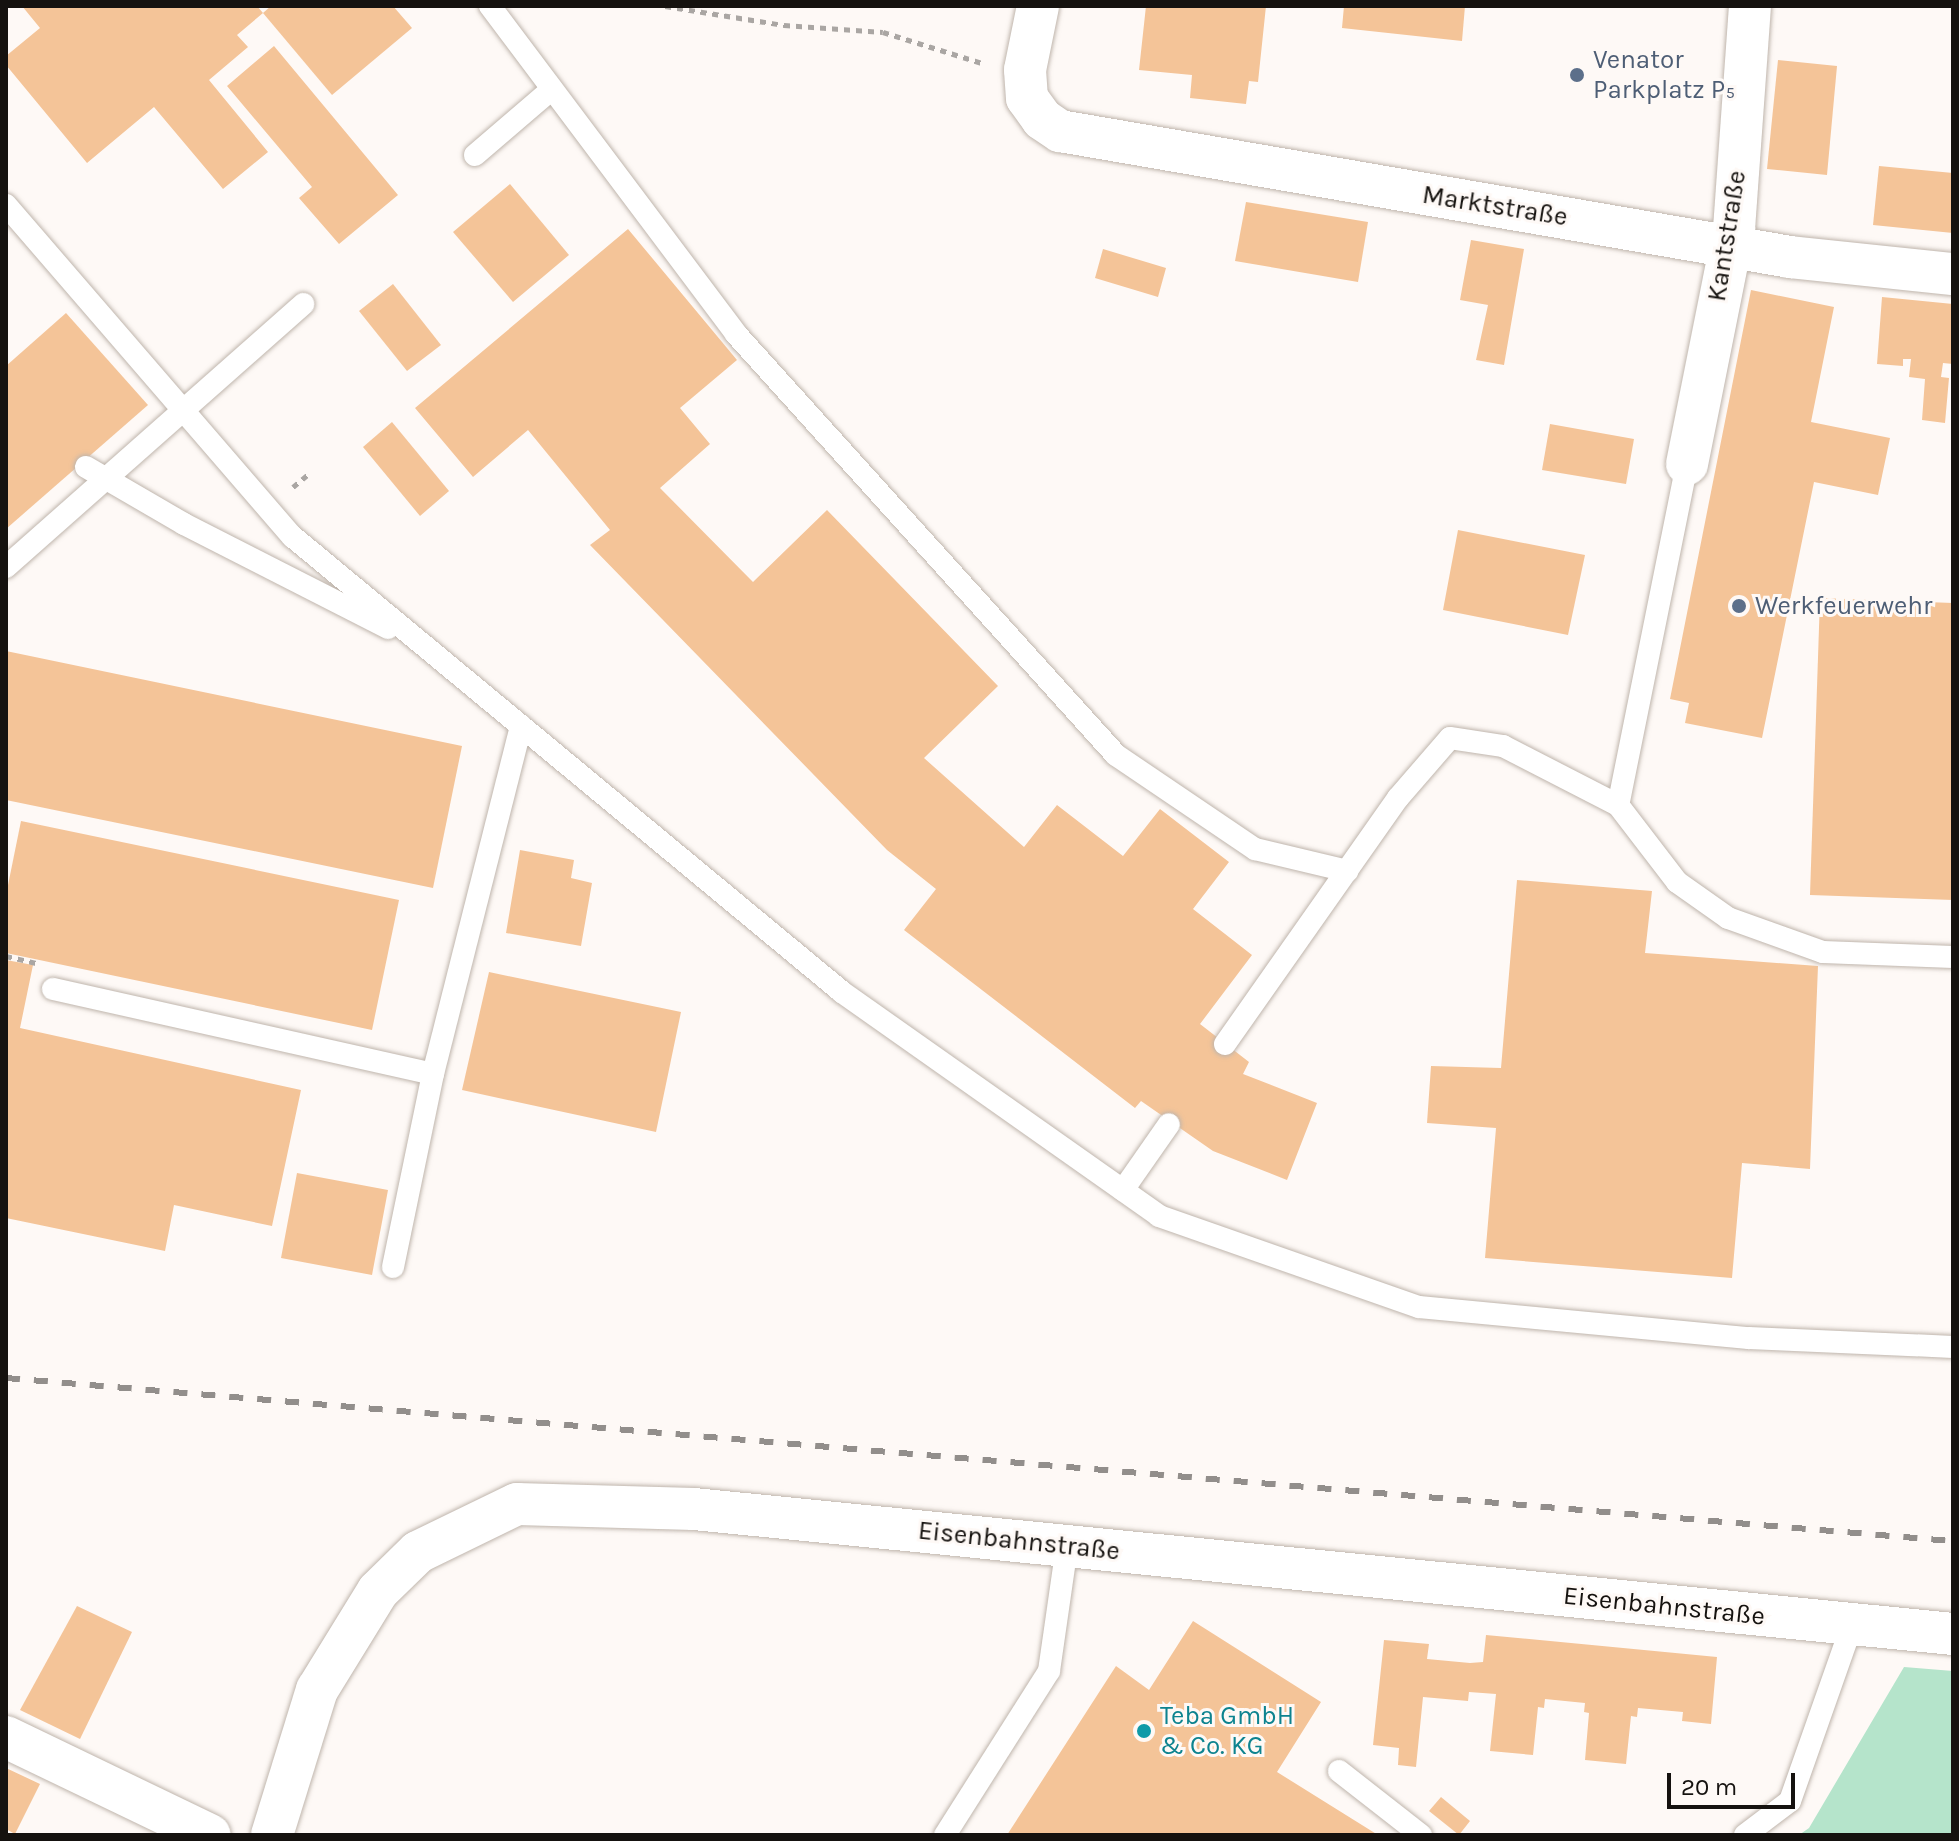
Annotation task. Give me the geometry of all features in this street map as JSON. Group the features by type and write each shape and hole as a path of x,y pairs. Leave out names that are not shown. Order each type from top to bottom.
{"street":[{"path":"1025,70 1038,6"},
{"name":"Kantstraße","path":"1687,464 1728,245 1734,229 1750,6"},
{"name":"Marktstraße","path":"1025,70 1027,98 1042,119 1060,131 1110,143 1790,257 1953,274"},
{"name":"Eisenbahnstraße","path":"272,1835 317,1690 378,1591 418,1552 517,1504 694,1509 1953,1634"},
{"path":"6,1737 210,1835"}],"lane":[{"path":"490,6 736,334 1116,755 1255,849 1347,871"},
{"path":"475,155 552,89"},
{"path":"6,205 293,537 842,992 1159,1216 1419,1307 1749,1338 1953,1347"},
{"path":"6,567 303,304"},
{"path":"1618,805 1687,464"},
{"path":"86,467 184,524 428,649"},
{"path":"393,1267 433,1074 521,726"},
{"path":"1225,1044 1398,798 1450,738 1503,746 1618,805 1677,882 1728,918 1823,952 1953,957"},
{"path":"53,989 433,1074"},
{"path":"1123,1190 1169,1124"},
{"path":"945,1835 1049,1671 1067,1546"},
{"path":"1745,1835 1790,1801 1852,1625"},
{"path":"1339,1771 1421,1835"}],"path":[{"path":"665,6 784,25 883,32 975,62 1025,70"}],"green space":[{"path":"1904,1667 1953,1671 1953,1835 1799,1835 1809,1828"}],"building":[{"path":"22,6 257,6 263,13 237,35 248,47 209,80 268,152 223,189 154,107 87,163 6,65 6,56 40,28"},
{"path":"271,6 393,6 412,28 332,95 263,13"},
{"path":"1146,6 1266,6 1258,82 1249,81 1246,104 1190,98 1192,75 1139,70"},
{"path":"1344,6 1465,6 1462,41 1342,28"},
{"path":"274,46 398,195 339,244 299,198 312,187 227,86"},
{"path":"1778,60 1837,66 1827,175 1767,169"},
{"path":"1879,166 1953,173 1953,233 1873,225"},
{"path":"510,184 569,255 513,302 453,232"},
{"path":"1246,202 1368,222 1358,282 1235,261"},
{"path":"628,229 737,360 680,408 710,444 660,488 753,582 827,510 998,686 924,758 1024,847 1057,805 1123,856 1160,809 1229,862 1193,909 1252,955 1200,1024 1249,1062 1243,1074 1317,1103 1287,1180 1213,1151 1141,1101 1135,1108 904,930 936,889 887,850 590,545 610,530 528,430 473,477 415,408"},
{"path":"1471,240 1524,249 1504,365 1476,360 1488,305 1460,300"},
{"path":"1103,249 1166,268 1158,297 1095,278"},
{"path":"393,284 441,345 407,371 359,311"},
{"path":"1751,290 1834,307 1811,422 1890,438 1878,495 1814,482 1762,738 1685,723 1689,703 1670,699"},
{"path":"1882,297 1953,304 1953,364 1943,363 1941,377 1949,378 1945,423 1922,420 1925,379 1909,377 1911,359 1903,359 1903,366 1877,364"},
{"path":"66,313 148,405 6,529 6,366"},
{"path":"392,422 449,491 420,516 363,447"},
{"path":"1550,424 1634,439 1626,484 1542,470"},
{"path":"1458,530 1585,555 1568,635 1443,610"},
{"path":"1820,598 1953,603 1953,900 1810,895"},
{"path":"6,651 462,746 433,888 6,800"},
{"path":"21,821 399,900 372,1030 6,953 6,895"},
{"path":"520,850 574,860 571,878 592,883 581,946 506,933"},
{"path":"1517,880 1652,891 1645,953 1818,966 1810,1169 1742,1163 1732,1278 1485,1258 1496,1128 1427,1123 1431,1066 1501,1068"},
{"path":"6,960 33,965 20,1028 301,1090 272,1226 174,1205 165,1251 6,1218"},
{"path":"489,972 681,1012 656,1132 462,1090"},
{"path":"297,1173 388,1190 372,1275 281,1258"},
{"path":"77,1606 132,1632 80,1739 20,1710"},
{"name":"Teba GmbH & Co. KG","path":"1193,1621 1321,1702 1277,1772 1378,1835 1007,1835 1116,1666 1149,1690"},
{"path":"1486,1635 1717,1657 1711,1724 1682,1721 1683,1712 1638,1708 1637,1717 1631,1716 1626,1764 1585,1760 1589,1713 1584,1712 1585,1703 1545,1699 1544,1708 1538,1707 1533,1755 1490,1751 1496,1694 1469,1692 1468,1701 1423,1697 1416,1767 1398,1765 1399,1748 1373,1745 1384,1640 1429,1644 1427,1659 1470,1663 1483,1662"},
{"path":"6,1768 40,1784 15,1834 6,1829"},
{"path":"1441,1797 1470,1821 1459,1835 1429,1811"}],"railway":[{"path":"6,1378 1953,1541"}],"place":[{"name":"Venator Parkplatz P₅","path":"1577,75"},
{"name":"Werkfeuerwehr","path":"1739,606"},
{"name":"Teba GmbH & Co. KG","path":"1144,1731"}]}
